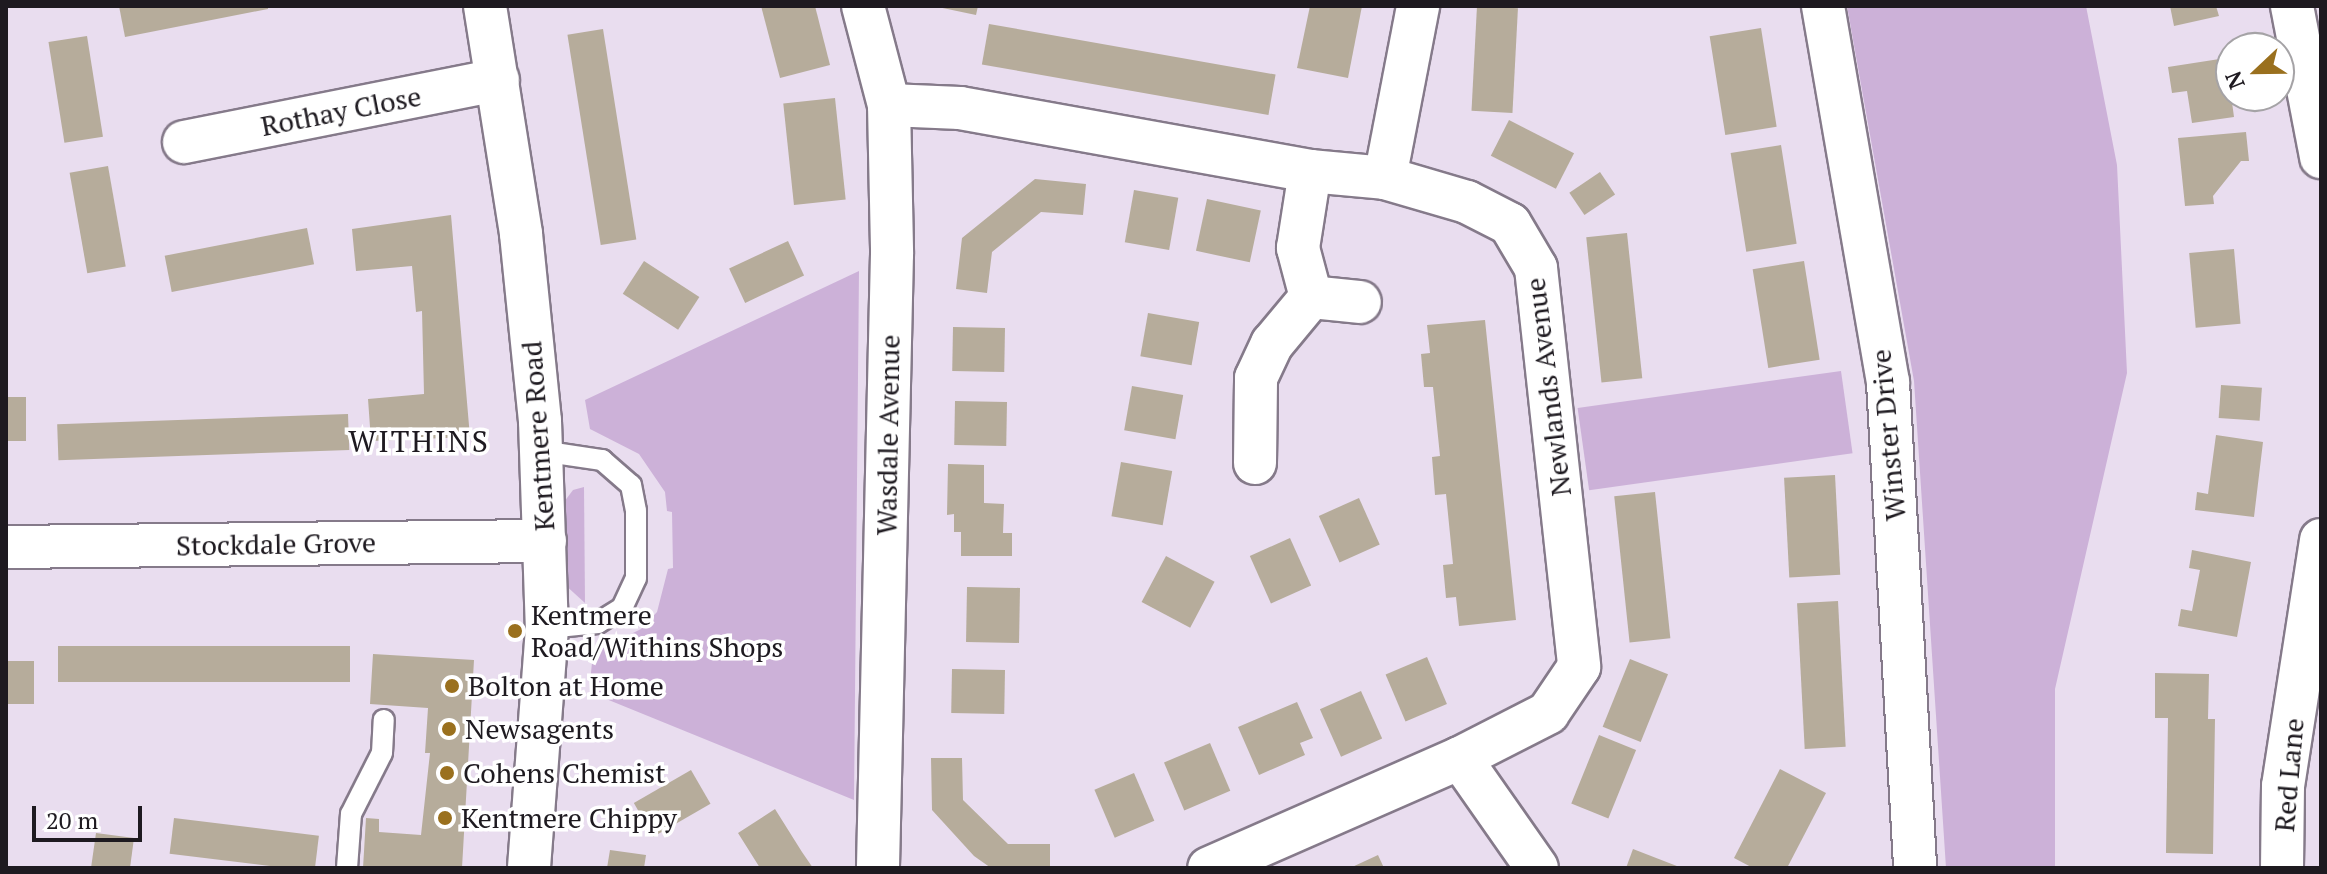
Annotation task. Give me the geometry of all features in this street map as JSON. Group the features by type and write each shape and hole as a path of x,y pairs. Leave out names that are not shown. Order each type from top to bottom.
{"street":[{"name":"Kentmere Road","path":"485,6 521,234 541,451 547,628 529,868"},
{"name":"Wasdale Avenue","path":"863,6 889,105 892,270 878,868"},
{"path":"1385,178 1418,6"},
{"name":"Winster Drive","path":"1823,6 1888,382 1915,868"},
{"path":"2292,6 2321,157"},
{"name":"Rothay Close","path":"180,144 498,80"},
{"name":"Newlands Avenue","path":"889,105 960,108 1310,171 1385,178 1467,202 1510,224 1536,268 1579,667 1548,713 1460,758 1209,868"},
{"path":"1310,171 1298,248 1311,297"},
{"path":"1311,297 1360,302"},
{"path":"1256,469 1256,378 1272,344 1311,297"},
{"name":"Red Lane","path":"2282,868 2283,786 2321,540"},
{"name":"Stockdale Grove","path":"6,547 545,541"},
{"path":"1460,758 1537,868"}],"lane":[{"path":"541,451 602,460 631,485 636,511 636,578 622,608 598,623 547,628"},
{"path":"347,868 351,814 382,753 384,720"}],"shaded area":[{"path":"1847,6 2086,6 2117,165 2127,373 2055,689 2055,868 1946,868 1914,381"},
{"path":"859,271 854,800 589,692 593,653 641,629 657,612 668,569 673,568 672,512 667,511 665,492 639,454 590,429 585,400"},
{"path":"1841,371 1853,453 1589,490 1578,408"},
{"path":"584,487 585,603 563,583 561,506 573,490"}],"building":[{"path":"119,6 268,6 268,9 125,37"},
{"path":"761,6 815,6 830,65 780,78"},
{"path":"933,6 978,6 976,15"},
{"path":"1310,6 1362,6 1348,78 1297,68"},
{"path":"1477,6 1518,8 1512,113 1472,111"},
{"path":"2170,6 2216,6 2219,16 2174,26"},
{"path":"989,24 1276,75 1268,115 982,64"},
{"path":"1761,28 1777,127 1725,135 1710,36"},
{"path":"603,29 636,239 601,245 567,35"},
{"path":"87,36 103,137 64,143 48,42"},
{"path":"2215,60 2215,112 2233,112 2234,117 2192,123 2187,91 2172,93 2168,67"},
{"path":"835,98 846,199 794,205 783,103"},
{"path":"1509,120 1574,153 1556,189 1491,156"},
{"path":"2246,132 2249,161 2241,161 2213,196 2214,204 2185,206 2178,138"},
{"path":"1781,145 1797,244 1746,252 1731,153"},
{"path":"108,166 126,266 87,273 70,173"},
{"path":"1600,172 1615,194 1584,215 1569,193"},
{"path":"1035,179 1086,184 1083,215 1041,212 992,252 987,293 956,289 962,238"},
{"path":"1134,190 1178,198 1169,250 1125,242"},
{"path":"1207,199 1261,210 1250,262 1196,251"},
{"path":"451,215 470,437 371,441 368,399 424,394 422,311 416,312 412,266 356,271 352,229"},
{"path":"307,228 314,264 172,292 165,256"},
{"path":"1627,233 1642,378 1601,382 1586,237"},
{"path":"788,241 804,275 745,303 729,268"},
{"path":"2234,249 2241,324 2196,328 2189,253"},
{"path":"644,261 699,297 678,330 623,294"},
{"path":"1804,261 1820,360 1768,368 1753,269"},
{"path":"1148,313 1199,322 1192,365 1140,356"},
{"path":"1485,320 1516,620 1459,626 1456,597 1446,598 1443,565 1453,564 1446,494 1435,495 1432,457 1440,456 1433,387 1424,387 1421,354 1430,353 1427,325"},
{"path":"953,327 1005,328 1004,372 952,371"},
{"path":"2221,385 2262,388 2260,421 2219,418"},
{"path":"1132,386 1183,395 1175,439 1124,430"},
{"path":"6,397 26,397 26,441 6,441"},
{"path":"955,401 1007,402 1006,446 954,445"},
{"path":"348,414 349,450 58,460 57,424"},
{"path":"2216,435 2263,442 2254,517 2195,510 2197,492 2208,494"},
{"path":"1121,462 1172,471 1163,525 1111,516"},
{"path":"948,464 984,465 984,503 1004,504 1003,533 1012,533 1012,556 961,556 961,532 954,532 954,514 947,515"},
{"path":"1835,475 1840,575 1789,578 1784,478"},
{"path":"1655,492 1670,638 1630,642 1614,496"},
{"path":"1359,498 1380,545 1340,562 1319,516"},
{"path":"1290,538 1311,586 1271,603 1250,556"},
{"path":"2192,550 2251,562 2237,637 2178,626 2181,609 2192,611 2200,570 2189,568"},
{"path":"1166,556 1215,582 1190,628 1142,602"},
{"path":"967,587 1020,588 1019,643 966,642"},
{"path":"1838,601 1846,747 1805,749 1797,603"},
{"path":"58,646 350,646 350,682 58,682"},
{"path":"373,654 474,660 462,868 363,868 366,818 379,819 379,832 421,835 430,753 425,753 428,708 370,704"},
{"path":"1427,657 1447,704 1406,722 1386,675"},
{"path":"1630,659 1668,674 1641,742 1603,727"},
{"path":"6,661 34,661 34,704 6,704"},
{"path":"952,669 1005,670 1004,714 951,713"},
{"path":"2155,673 2209,674 2208,719 2215,719 2213,854 2166,853 2168,718 2155,718"},
{"path":"1361,691 1382,739 1341,757 1320,709"},
{"path":"1297,702 1313,738 1300,743 1305,755 1259,775 1238,727"},
{"path":"1599,735 1636,750 1608,819 1571,804"},
{"path":"1210,743 1230,791 1184,810 1164,763"},
{"path":"931,758 962,758 963,800 1008,844 1050,844 1050,868 991,868 974,856 932,810"},
{"path":"1780,769 1826,793 1787,868 1753,868 1734,858"},
{"path":"691,770 710,804 653,837 634,803"},
{"path":"1134,773 1154,821 1115,838 1094,790"},
{"path":"775,809 813,868 760,868 738,833"},
{"path":"174,818 319,836 315,868 286,868 170,854"},
{"path":"96,833 134,838 130,868 91,868"},
{"path":"1633,849 1682,868 1626,868"},
{"path":"610,850 646,855 644,868 607,868"},
{"path":"1378,855 1384,868 1350,868"}],"place":[{"name":"Kentmere Road/Withins Shops","path":"515,631"},
{"name":"Bolton at Home","path":"452,686"},
{"name":"Newsagents","path":"449,729"},
{"name":"Cohens Chemist","path":"447,773"},
{"name":"Kentmere Chippy","path":"445,818"}],"district":[{"name":"WITHINS","path":"419,441"}]}
